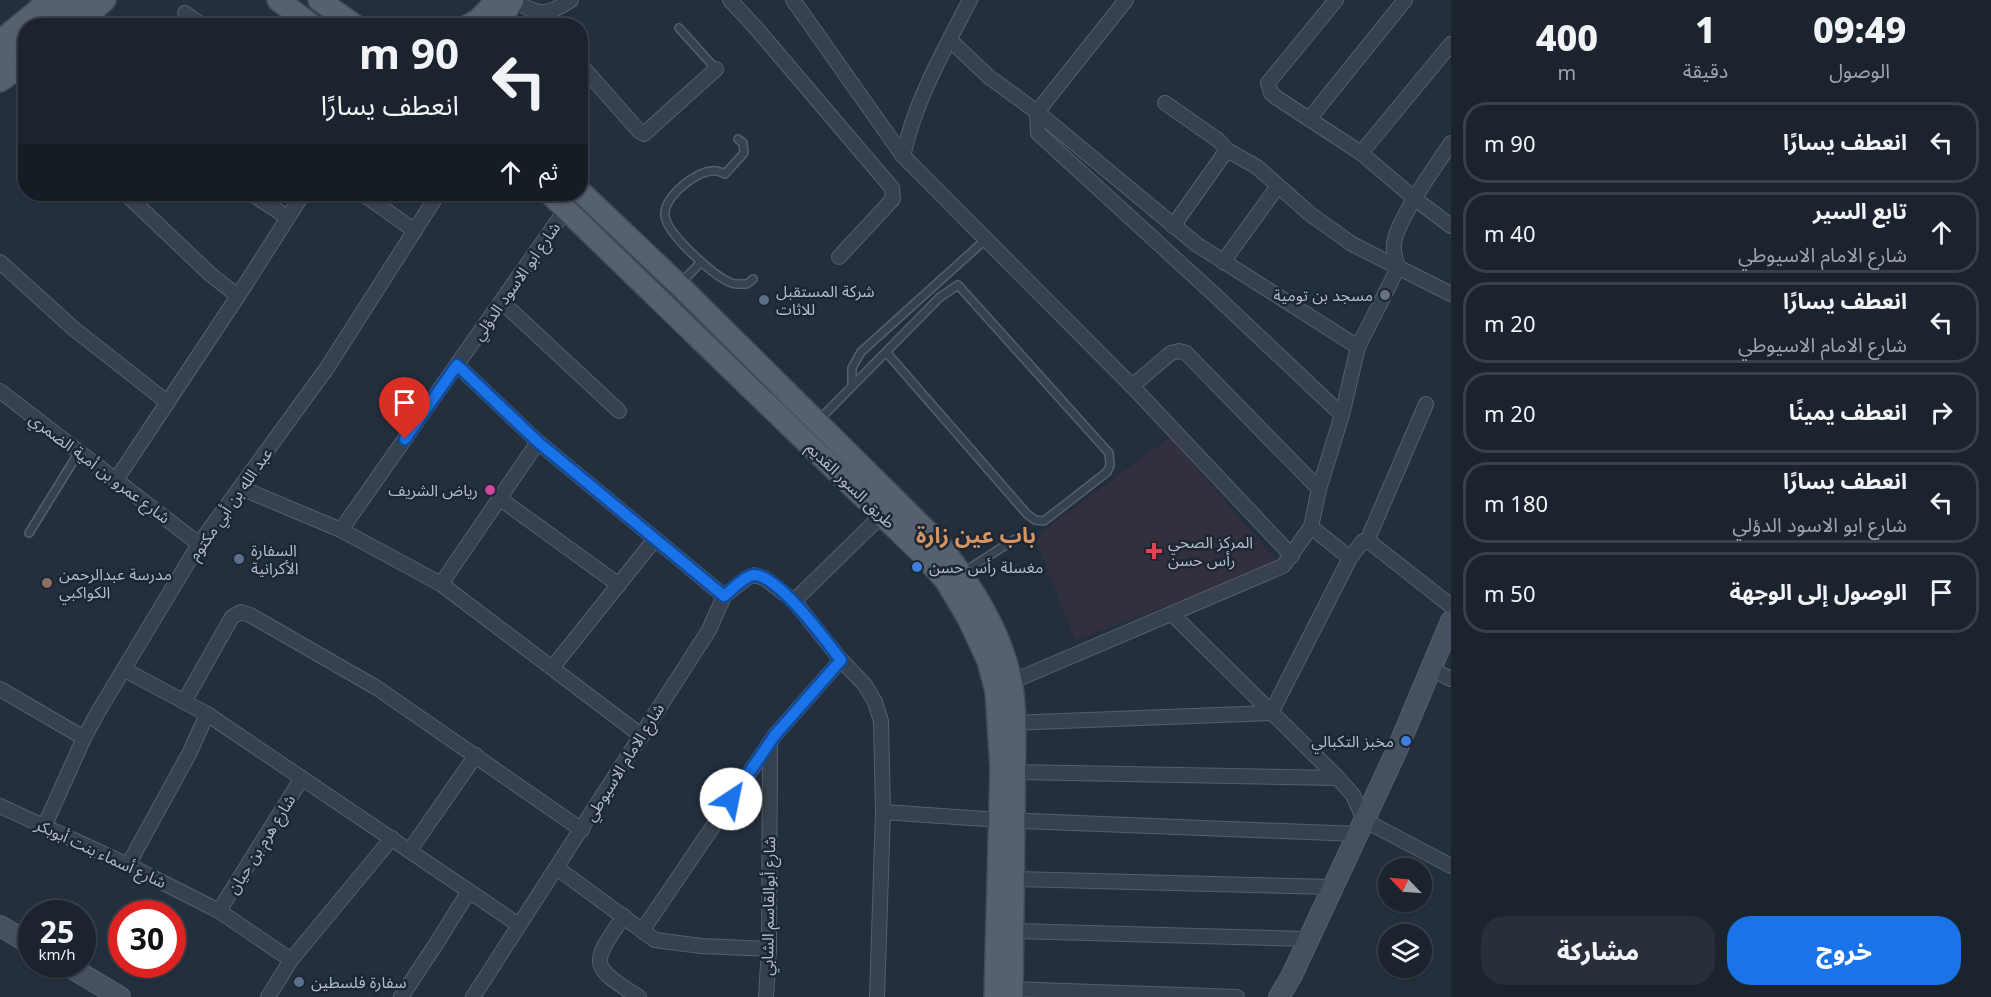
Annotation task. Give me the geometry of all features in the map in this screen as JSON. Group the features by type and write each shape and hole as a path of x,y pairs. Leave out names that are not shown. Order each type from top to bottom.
{"main road":[{"path":"39,18 50,0"},
{"path":"44,18 78,0"},
{"path":"84,18 105,0"},
{"path":"278,0 302,18"},
{"path":"319,0 345,18"},
{"path":"480,18 496,0"},
{"path":"502,18 513,0"},
{"path":"0,29 18,26"},
{"path":"0,41 18,32"},
{"path":"0,60 18,47"},
{"path":"0,81 18,69"},
{"name":"طريق السور القديم","path":"588,198 938,542 987,612 996,659 996,691 1007,723 1016,772 1008,820 1014,879 1014,931 1006,994"},
{"name":"طريق السور القديم","path":"557,201 882,515 946,581 1011,682 1007,723 1006,994"},
{"path":"662,301 679,285"}],"street":[{"path":"513,0 536,13 540,18"},
{"path":"536,13 550,10 572,0"},
{"path":"730,0 892,188 893,199 839,257"},
{"path":"793,0 903,156 1132,386 1292,556"},
{"path":"903,156 912,124 970,0"},
{"path":"1126,0 1037,111 1038,133 1342,415"},
{"path":"1336,0 1268,83 1271,93 1361,153 1451,226"},
{"path":"1310,118 1404,0"},
{"path":"185,13 192,18"},
{"path":"950,40 989,77 1037,111 1173,226 1223,262 1358,347"},
{"path":"1361,153 1451,44"},
{"path":"588,73 644,134 716,69"},
{"path":"1165,103 1218,140 1227,150 1257,167 1310,214 1352,244 1451,294"},
{"path":"1011,682 1271,572 1283,566 1292,556 1311,527 1319,489 1342,415 1358,347 1398,268 1394,242 1415,199 1451,143"},
{"path":"1173,226 1227,150"},
{"path":"1223,262 1278,186"},
{"path":"133,201 211,275 238,296"},
{"path":"263,201 287,217"},
{"path":"116,480 298,201"},
{"path":"373,201 414,231"},
{"name":"عبد الله بن أبي مكتوم","path":"44,826 84,738 199,544 327,368 433,201"},
{"name":"شارع ابو الاسود الدؤلي","path":"341,530 566,209"},
{"path":"0,262 74,329 167,402"},
{"path":"502,302 619,411"},
{"path":"1132,386 1171,353 1179,351 1186,353 1319,489"},
{"path":"457,365 538,442 724,596"},
{"name":"شارع عمرو بن أمية الضمري","path":"2,398 80,452 199,544"},
{"path":"1271,713 1350,558 1363,541 1367,541 1426,404"},
{"path":"441,584 538,442"},
{"path":"241,488 341,530 441,584 642,736"},
{"path":"499,498 619,585"},
{"path":"877,997 883,812 881,721 875,702 865,685 841,660 794,601 882,515"},
{"path":"1311,527 1350,558"},
{"path":"552,668 655,539"},
{"path":"1367,541 1451,606"},
{"name":"شارع الامام الاسيوطي","path":"474,997 709,630 724,596 754,575 764,578 794,601"},
{"path":"184,702 232,617 241,612 377,688 582,830"},
{"path":"1172,614 1338,778 1353,795 1361,827"},
{"path":"1279,997 1292,975 1396,752 1451,621"},
{"path":"642,931 770,743 841,660"},
{"path":"125,669 207,714 519,925"},
{"path":"1431,669 1451,679"},
{"path":"0,689 84,738"},
{"path":"1007,723 1271,713"},
{"path":"128,865 190,752 207,714"},
{"name":"شارع أبوالقاسم الشابي","path":"766,997 769,949 770,743"},
{"path":"410,850 476,755"},
{"path":"1016,772 1338,778"},
{"name":"شارع هرم بن حيان","path":"219,911 302,778"},
{"name":"شارع أسماء بنت أبوبكر","path":"0,806 128,865 219,911 291,960"},
{"path":"883,812 1008,820 1361,827 1451,866"},
{"path":"267,997 291,960 392,838"},
{"path":"557,868 655,940 670,943 769,949"},
{"path":"1014,879 1333,887"},
{"path":"400,997 469,891"},
{"path":"624,916 602,948 598,960 601,969 639,997"},
{"path":"0,926 18,937"},
{"path":"1014,931 1309,939"},
{"path":"86,978 109,994"},
{"path":"1006,994 1237,997"}],"lane":[{"path":"679,28 716,69"},
{"path":"738,139 743,143 744,153 725,174 713,170 701,173 685,183 666,203 665,217 671,231 701,262 730,284 747,284 753,279"},
{"path":"852,386 852,368 861,352 985,240"},
{"path":"679,285 701,262"},
{"path":"817,422 940,297 958,285 1109,453 1110,465 1107,472 1044,521 1035,520 1027,514 886,352"},
{"path":"29,533 80,452"},
{"path":"962,574 1015,539"}],"shaded area":[{"name":"المركز الصحي رأس حسن","path":"1170,437 1280,565 1075,640 1035,537"}],"place":[{"name":"مسجد بن تومية","path":"1385,295"},
{"name":"شركة المستقبل للاثات","path":"764,300"},
{"name":"رياض الشريف","path":"490,490"},
{"name":"المركز الصحي رأس حسن","path":"1154,551"},
{"name":"السفارة الأكرانية","path":"239,559"},
{"name":"مغسلة رأس حسن","path":"917,567"},
{"name":"مدرسة عبدالرحمن الكواكبي","path":"47,583"},
{"name":"مخبز التكبالي","path":"1406,741"},
{"name":"سفارة فلسطين","path":"299,982"}],"district":[{"name":"باب عين زارة","path":"976,534"}],"route":[{"path":"405,439 457,365 538,442 724,596 754,575 764,578 794,601 841,660 775,735 731,799"}]}
